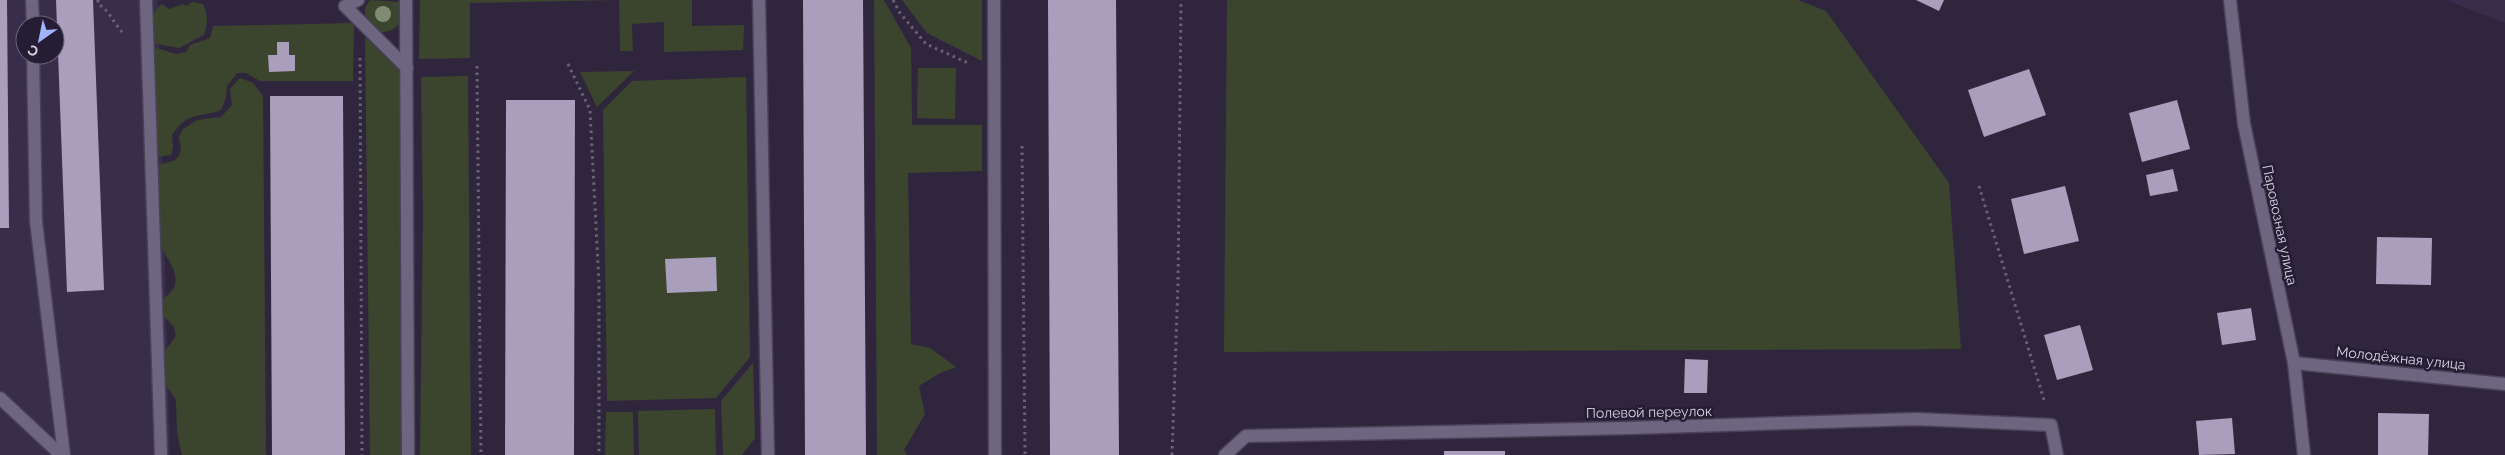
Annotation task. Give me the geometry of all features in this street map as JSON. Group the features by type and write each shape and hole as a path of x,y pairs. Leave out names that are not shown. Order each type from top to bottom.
{"street":[{"path":"32,0 33,15"},
{"path":"146,0 161,455"},
{"path":"358,0 345,6 407,68"},
{"path":"406,0 408,455"},
{"path":"759,0 768,455"},
{"path":"994,0 994,455"},
{"name":"Паровозная улица","path":"2230,0 2244,124 2294,363 2304,455"},
{"path":"33,65 36,221 62,455"},
{"name":"Молодёжная улица","path":"2294,363 2505,384"},
{"path":"0,398 62,455"},
{"name":"Полевой переулок","path":"1225,455 1246,436 1299,433 1629,428 1916,420 2051,425"},
{"path":"2051,425 2057,455"}],"path":[{"path":"893,0 900,13 926,44 994,75"},
{"path":"1172,455 1178,284 1181,0"},
{"path":"360,22 362,455"},
{"path":"568,64 590,110 599,284 598,455"},
{"path":"477,66 482,455"},
{"path":"1022,138 1025,455"},
{"path":"1979,186 2051,425"}],"shaded area":[{"path":"0,0 158,0 170,455 0,455"},
{"path":"2446,0 2505,0 2505,23"}],"green space":[{"path":"370,0 399,2 402,14 399,24 390,30 378,32 365,20 365,8"},
{"path":"420,0 616,0 470,3 470,58 419,59"},
{"path":"619,0 692,0 692,26 744,25 743,50 664,52 664,22 632,24 633,51 620,51"},
{"path":"874,0 884,0 911,48 912,125 982,125 982,171 908,173 911,344 930,348 956,367 940,373 919,386 925,414 904,450 907,455 877,455"},
{"path":"902,0 982,0 982,61 927,33"},
{"path":"1227,0 1798,0 1826,11 1949,183 1961,349 1224,352"},
{"path":"192,2 203,4 205,8 207,19 204,35 179,48 153,43 152,21 158,8 162,4 169,9 183,4 186,6"},
{"path":"354,23 353,81 260,81 246,73 237,73 227,86 226,98 221,110 188,119 172,135 173,147 171,155 156,157 153,47 176,54 186,52 190,45 210,38 213,26"},
{"path":"365,37 401,72 402,455 370,455"},
{"path":"918,68 956,68 955,119 917,118"},
{"path":"634,71 597,107 580,72"},
{"path":"468,76 471,455 420,455 423,216 421,77"},
{"path":"746,77 750,357 716,398 607,401 603,110 632,81"},
{"path":"240,78 253,83 263,96 266,455 182,455 177,433 176,400 164,382 162,355 176,336 174,327 162,314 160,301 173,289 175,273 163,250 157,227 157,170 159,165 175,160 179,156 181,150 179,137 183,129 197,120 221,117 232,105 230,89"},
{"path":"753,363 755,438 742,455 723,455 721,401"},
{"path":"715,409 716,455 639,455 638,411"},
{"path":"606,412 633,412 634,455 605,455"}],"building":[{"path":"0,0 7,0 9,228 0,228"},
{"path":"56,0 93,0 104,290 67,292 58,65 65,65 65,15 57,15"},
{"path":"803,0 863,0 866,455 805,455"},
{"path":"1048,0 1116,0 1119,455 1050,455"},
{"path":"1916,0 1944,0 1939,11"},
{"path":"277,42 289,42 289,55 295,55 295,71 269,72 268,55 277,55"},
{"path":"2029,69 2046,115 1984,137 1968,90"},
{"path":"270,96 343,96 345,455 272,455"},
{"path":"506,100 575,100 574,455 505,455"},
{"path":"2177,100 2190,149 2142,162 2129,113"},
{"path":"2173,169 2178,191 2150,196 2146,175"},
{"path":"2065,186 2079,241 2024,254 2011,199"},
{"path":"2377,237 2432,238 2431,285 2376,284"},
{"path":"716,257 717,291 667,293 665,259"},
{"path":"2251,308 2256,340 2222,345 2217,313"},
{"path":"2080,325 2093,370 2057,380 2044,335"},
{"path":"1685,359 1708,360 1707,393 1684,393"},
{"path":"2378,413 2429,414 2428,455 2378,455"},
{"path":"2232,418 2235,454 2199,455 2196,421"},
{"path":"1444,451 1505,451 1505,455 1444,455"}]}
